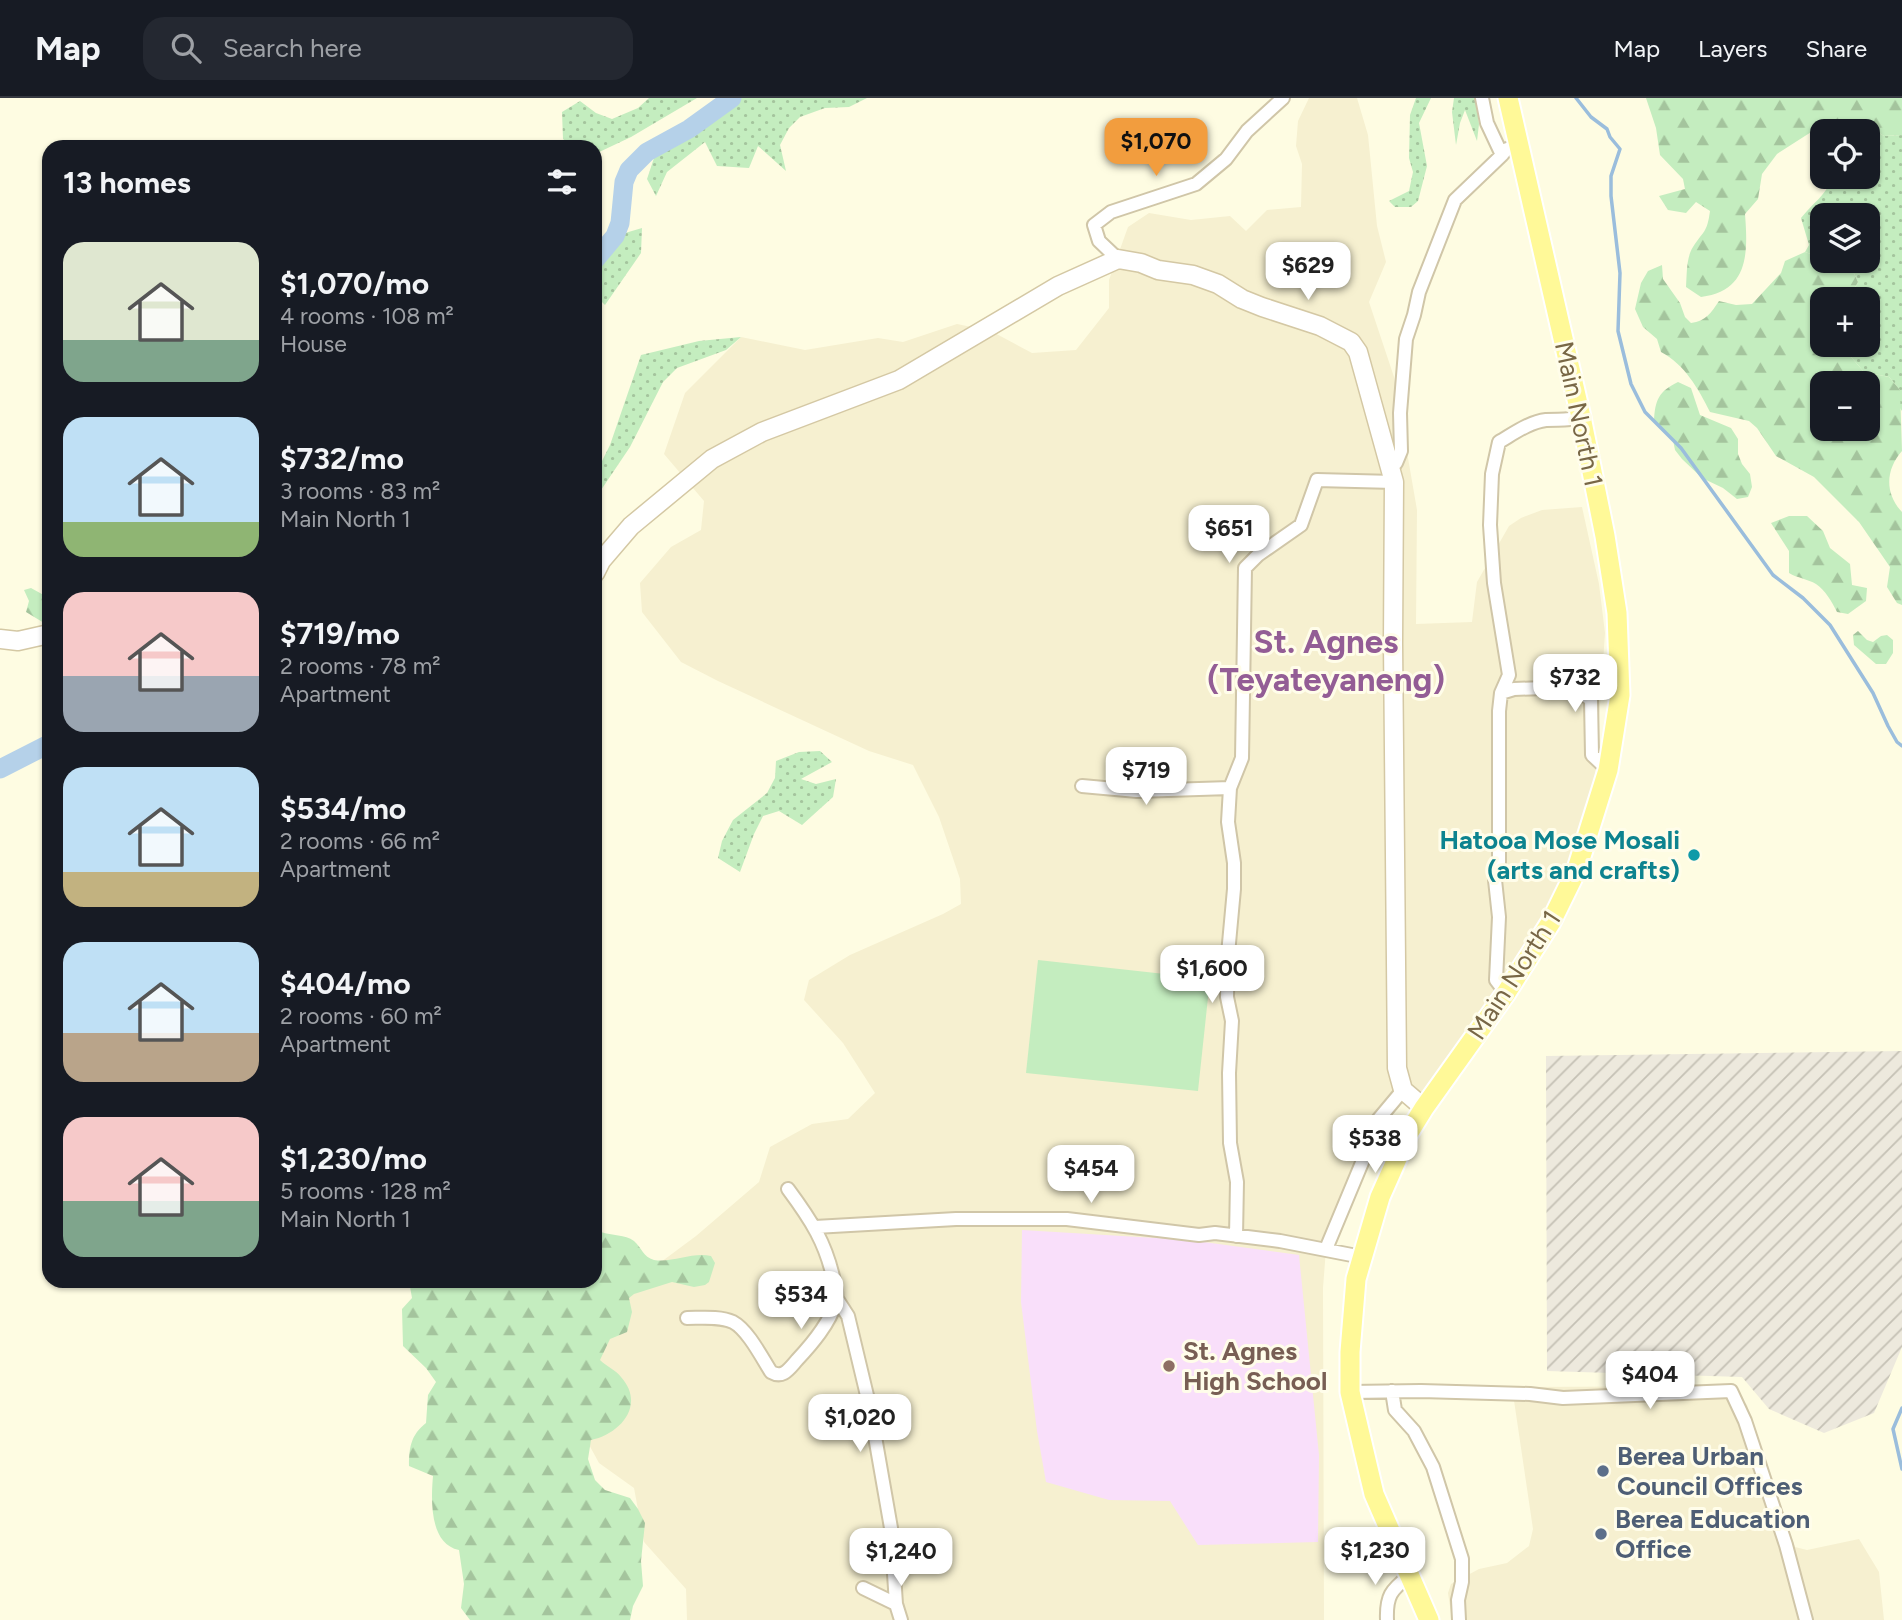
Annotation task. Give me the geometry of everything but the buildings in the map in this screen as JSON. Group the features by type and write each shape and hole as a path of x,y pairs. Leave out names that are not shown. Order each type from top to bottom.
{"main road":[{"name":"Main North 1","path":"1429,1620 1374,1494 1350,1392 1350,1352 1356,1279 1380,1197 1408,1134 1506,993 1551,922 1577,869 1608,770 1620,695 1617,612 1605,536 1581,417 1508,98"}],"street":[{"path":"1283,98 1247,131 1226,159 1196,184 1111,212 1094,225 1099,241 1118,259 1141,263 1158,270 1193,275 1218,284 1242,299 1320,326 1351,342 1358,352 1393,474"},
{"path":"1482,98 1488,122 1502,155"},
{"path":"1424,1108 1403,1090 1397,1068 1393,474 1401,451 1400,413 1406,339 1415,315 1419,292 1455,200 1508,148 1520,147"},
{"path":"602,560 631,526 712,459 762,432 899,380 1058,286 1118,259"},
{"path":"1506,993 1496,980 1499,917 1494,880 1499,862 1500,757 1497,738 1501,693 1509,675 1494,583 1490,525 1492,474 1499,442 1523,428 1546,420 1561,422 1581,417"},
{"path":"1236,1236 1237,1182 1230,1143 1231,1021 1227,997 1234,889 1228,822 1230,788 1242,758 1245,568 1258,555 1301,525 1317,480 1393,474"},
{"path":"0,639 18,641 42,636"},
{"path":"1501,693 1514,689 1574,687 1591,700 1592,755 1608,770"},
{"path":"1082,786 1137,791 1230,788"},
{"path":"1326,1249 1366,1153 1372,1127 1403,1090"},
{"path":"788,1189 815,1227 830,1260 837,1299 848,1316 870,1408 891,1528 896,1604 901,1620"},
{"path":"815,1227 956,1219 1067,1219 1199,1235 1215,1233 1280,1241 1362,1258"},
{"path":"687,1318 710,1317 733,1322 751,1341 771,1372 781,1375 810,1346 827,1322 837,1299"},
{"path":"1392,1391 1395,1410 1414,1431 1433,1467 1462,1559 1459,1620"},
{"path":"1350,1392 1530,1394 1563,1398 1731,1391 1745,1421 1786,1545 1806,1620"},
{"path":"1387,1620 1392,1589 1409,1576"},
{"path":"863,1588 896,1604"}],"shaded area":[{"path":"1309,98 1357,98 1368,135 1377,226 1386,262 1369,302 1394,377 1417,510 1416,624 1472,622 1477,582 1509,526 1542,510 1582,507 1599,584 1605,633 1592,821 1577,869 1424,1108 1402,1091 1372,1127 1326,1249 1323,1288 1324,1620 687,1620 686,1589 644,1542 634,1488 599,1463 587,1441 589,1398 605,1338 626,1288 696,1236 759,1182 770,1147 812,1124 848,1119 875,1093 843,1043 804,1000 809,980 850,955 961,904 960,879 939,817 913,765 869,751 681,662 642,612 640,583 671,547 701,530 704,501 664,454 685,393 741,337 805,350 878,338 903,342 957,324 991,331 1032,353 1076,350 1109,308 1109,280 1128,227 1149,213 1191,220 1230,216 1246,231 1267,210 1301,207 1302,164 1296,146 1298,121"},
{"path":"1902,1051 1902,1347 1874,1413 1824,1433 1769,1409 1742,1377 1547,1371 1546,1056"},
{"name":"St. Agnes High School","path":"1022,1230 1189,1240 1299,1255 1319,1455 1318,1542 1198,1545 1170,1501 1109,1500 1046,1482 1021,1302"},
{"path":"1729,1386 1747,1405 1795,1547 1807,1550 1859,1539 1879,1572 1884,1620 1452,1620 1448,1593 1451,1584 1479,1569 1507,1563 1529,1546 1533,1529 1512,1387"}],"green space":[{"path":"649,98 697,98 602,151 602,140 563,139 562,112 580,101 596,113 612,119 638,108"},
{"path":"736,98 867,98 849,107 825,108 800,117 789,128 780,145 786,171 758,146 749,168 717,166 705,142 667,172 656,196 647,179 654,158"},
{"path":"1416,98 1431,98 1419,123 1427,166 1418,201 1411,207 1395,207 1389,201 1409,191 1413,172 1409,158 1410,115"},
{"path":"1454,98 1476,98 1479,124 1477,141 1465,110 1456,145 1452,112"},
{"path":"1646,98 1902,98 1902,135 1884,136 1880,133 1880,119 1810,119 1810,133 1777,154 1762,174 1758,199 1745,214 1745,256 1737,278 1729,287 1701,297 1686,287 1687,266 1691,251 1706,228 1710,211 1696,202 1686,213 1668,210 1659,196 1685,189 1683,179 1660,155 1656,128"},
{"path":"1880,133 1884,136 1902,135 1902,411 1900,390 1889,377 1880,375 1880,371 1863,371 1851,357 1880,357 1880,287 1855,287 1858,282 1854,273 1880,273 1880,203 1815,203 1826,189 1880,189"},
{"path":"1810,208 1810,254 1805,252 1809,245 1801,218"},
{"path":"642,228 641,253 605,305 602,302 602,253 615,236"},
{"path":"1805,252 1810,254 1810,273 1854,273 1858,282 1855,287 1810,287 1810,357 1851,357 1863,371 1810,371 1810,441 1880,441 1880,375 1889,377 1900,390 1902,451 1893,465 1889,481 1892,497 1902,512 1902,605 1897,603 1887,587 1890,567 1859,522 1814,477 1776,456 1749,421 1710,412 1684,370 1661,352 1657,339 1643,327 1635,309 1641,283 1648,271 1662,265 1663,279 1691,323 1708,316 1719,301 1736,305 1752,304 1781,273 1785,261"},
{"path":"741,337 726,350 677,368 663,382 630,447 602,489 602,461 641,355 699,341"},
{"path":"1678,382 1691,388 1700,415 1731,428 1738,439 1738,454 1750,474 1752,487 1748,497 1737,499 1723,488 1702,478 1682,459 1675,450 1673,440 1654,421 1659,397"},
{"path":"1789,516 1807,516 1823,531 1830,548 1850,564 1852,585 1867,588 1866,601 1848,614 1837,612 1828,597 1813,582 1789,573 1789,551 1771,523"},
{"path":"31,588 42,594 42,622 26,612 29,601 24,590"},
{"path":"1858,631 1873,642 1887,635 1893,640 1893,653 1886,664 1876,664 1854,645 1853,635"},
{"path":"820,751 832,762 801,779 816,784 836,779 833,797 802,825 779,811 763,816 740,872 718,858 722,841 733,820 767,793 775,778 776,761 799,752"},
{"path":"1038,960 1210,979 1198,1091 1026,1073"},
{"path":"602,1232 630,1239 647,1257 654,1260 711,1256 715,1263 709,1282 705,1285 694,1287 672,1282 629,1298 632,1312 627,1332 610,1339 600,1360 619,1375 631,1398 630,1408 620,1425 602,1437 591,1440 588,1459 595,1480 605,1490 630,1498 645,1523 641,1561 643,1586 633,1606 630,1620 470,1620 461,1608 464,1584 459,1550 449,1546 437,1530 432,1508 433,1476 409,1466 412,1442 426,1423 428,1395 436,1382 403,1346 402,1309 412,1298 410,1288 602,1288"}],"waterway":[{"path":"602,252 615,236 620,223 624,182 629,170 647,152 689,129 732,98"},
{"path":"1576,98 1591,117 1607,129 1620,149 1611,176 1620,273 1618,331 1631,384 1645,412 1681,448 1773,575 1803,598 1830,625 1873,693 1897,742 1902,746"},
{"path":"0,769 42,748"},
{"path":"1902,1408 1893,1429 1902,1469"}],"place":[{"name":"Hatooa Mose Mosali (arts and crafts)","path":"1694,855"},
{"name":"St. Agnes High School","path":"1169,1366"},
{"name":"Berea Urban Council Offices","path":"1603,1471"},
{"name":"Berea Education Office","path":"1601,1534"}],"district":[{"name":"St. Agnes (Teyateyaneng)","path":"1326,660"}]}
